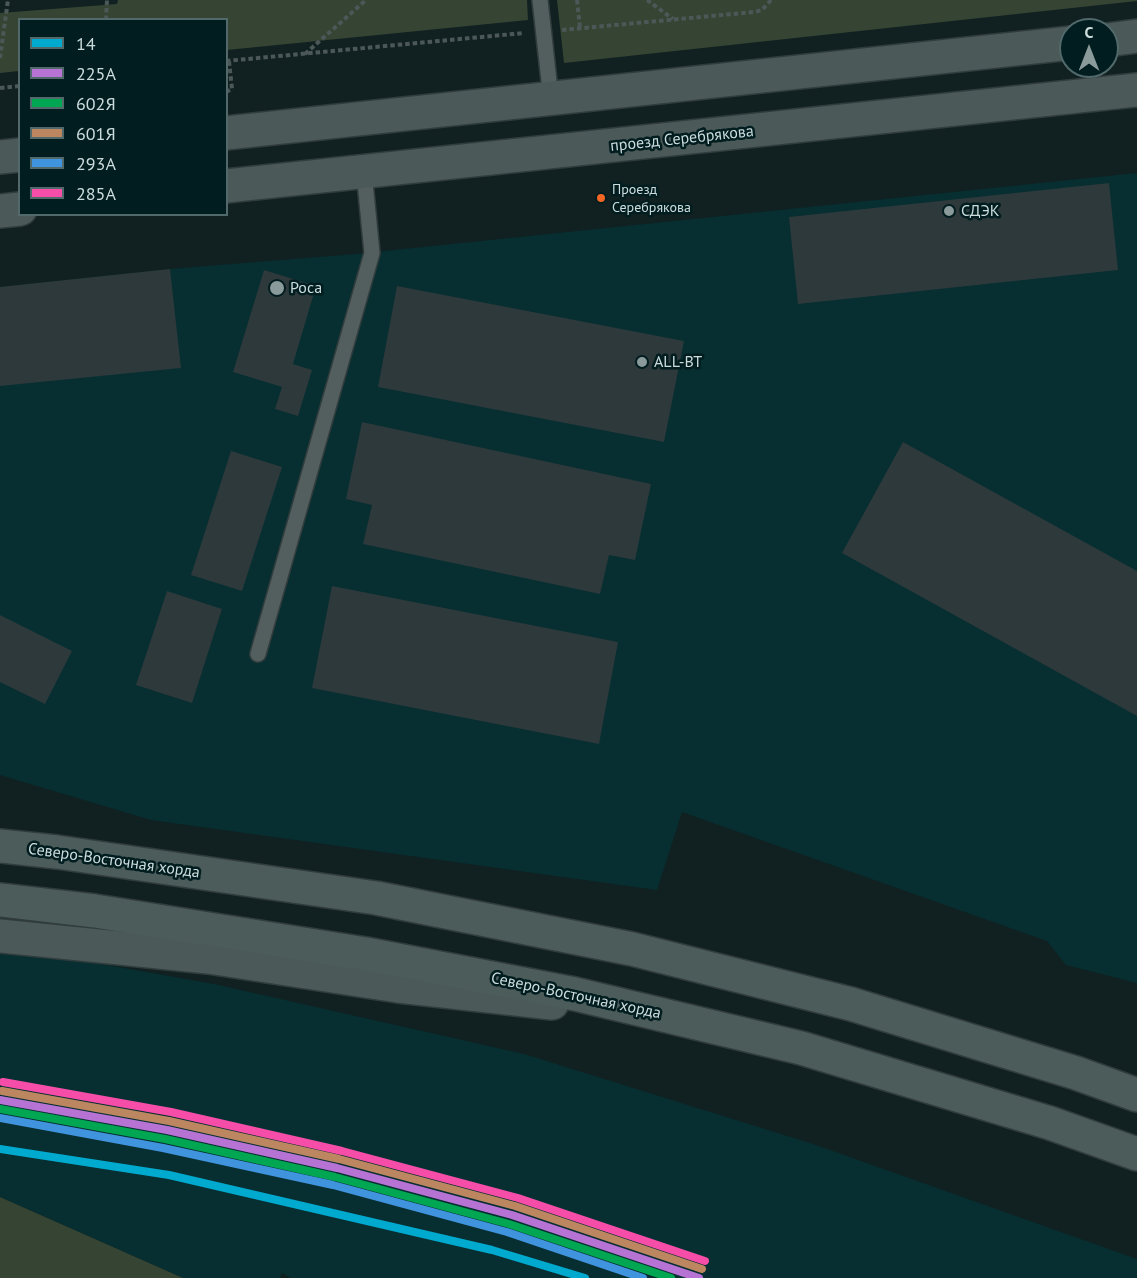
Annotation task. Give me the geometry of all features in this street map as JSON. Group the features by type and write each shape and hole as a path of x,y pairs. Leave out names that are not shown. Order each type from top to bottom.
{"main road":[{"path":"1119,38 1137,36"},
{"path":"228,133 1059,45"},
{"name":"проезд Серебрякова","path":"228,186 1137,90"},
{"path":"0,157 18,155"},
{"path":"0,211 18,209"},
{"name":"Северо-Восточная хорда","path":"0,846 376,898 632,949 851,1004 1077,1073 1137,1095"},
{"name":"Северо-Восточная хорда","path":"0,900 95,911 366,954 574,994 801,1048 1028,1116 1137,1154"},
{"path":"0,936 208,957 398,986 542,1002 709,1025"},
{"path":"1077,1073 1137,1082"}],"lane":[{"path":"540,0 551,99"},
{"path":"258,654 372,252 363,172"}],"path":[{"path":"0,58 8,0"},
{"path":"106,18 107,0"},
{"path":"305,54 366,0"},
{"path":"577,0 580,28"},
{"path":"647,0 674,20"},
{"path":"228,91 232,89 228,61 754,12 762,10 771,0"},
{"path":"0,88 18,86"}],"shaded area":[{"path":"1137,173 1137,983 1066,965 1047,941 682,812 657,890 151,820 0,775 0,287 170,269 356,254"},
{"path":"0,946 214,984 524,1054 813,1144 1137,1259 1137,1278 291,1278 282,1273 280,1278 183,1278 0,1197"}],"green space":[{"path":"118,0 527,0 528,20 228,50 228,18 18,18 18,71 0,73 0,13 117,4"},
{"path":"557,0 1137,0 1137,1 564,63"},
{"path":"0,1197 183,1278 0,1278"}],"building":[{"path":"1109,183 1118,270 798,304 789,217"},
{"path":"170,269 181,368 0,386 0,287"},
{"path":"264,270 316,286 293,364 312,370 298,416 275,409 282,387 233,372"},
{"path":"397,286 684,341 664,442 378,387"},
{"path":"362,422 651,484 635,560 609,555 600,594 363,544 372,505 346,499"},
{"path":"903,442 1137,571 1137,716 842,553"},
{"path":"231,451 282,467 242,591 191,575"},
{"path":"332,586 618,642 599,744 312,688"},
{"path":"167,591 222,609 192,703 136,685"},
{"path":"0,615 72,651 45,704 0,682"}],"transit line":[{"name":"285А","path":"3,1082 171,1112 342,1151 518,1198 705,1261"},
{"name":"601Я","path":"2,1091 169,1121 339,1159 515,1206 702,1269"},
{"name":"225А","path":"0,1100 167,1130 337,1168 512,1215 699,1278"},
{"name":"602Я","path":"0,1109 165,1139 335,1177 509,1224 671,1278"},
{"name":"293А","path":"0,1118 163,1148 333,1185 507,1232 643,1278"},
{"name":"14","path":"0,1149 169,1175 492,1250 585,1278"}],"place":[{"name":"Проезд Серебрякова","path":"601,198"},
{"name":"СДЭК","path":"949,211"},
{"name":"Роса","path":"277,288"},
{"name":"ALL-BT","path":"642,362"}]}
